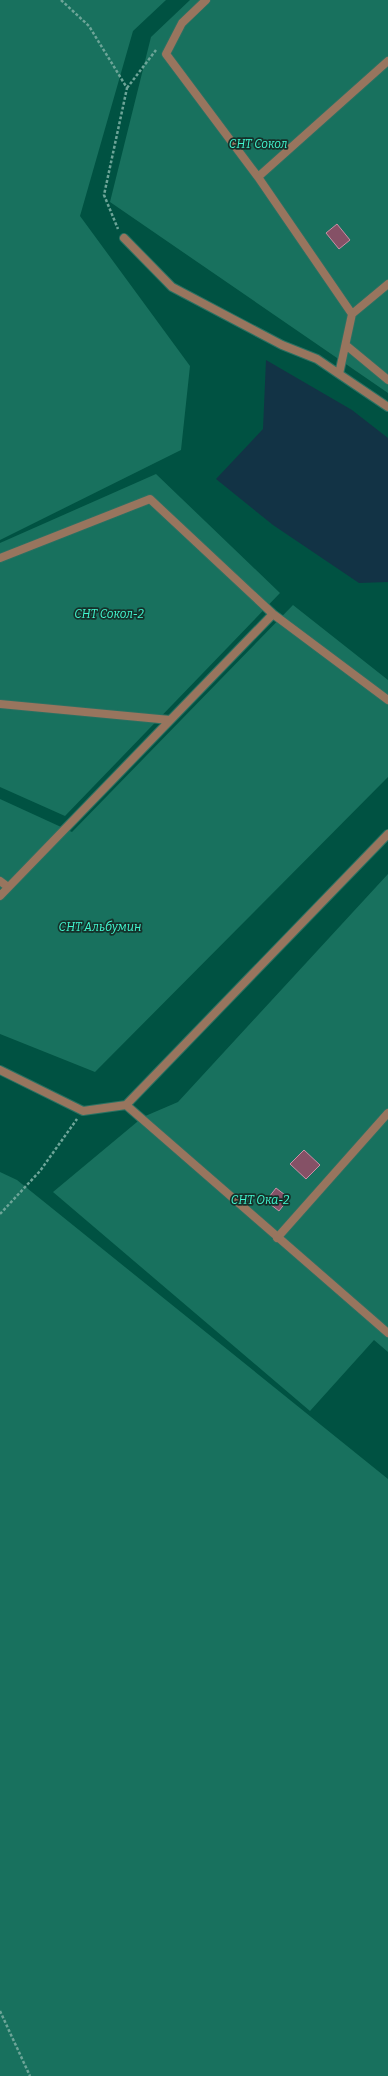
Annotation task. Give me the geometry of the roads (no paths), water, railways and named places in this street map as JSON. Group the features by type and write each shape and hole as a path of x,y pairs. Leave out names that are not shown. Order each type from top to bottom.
{"lane":[{"path":"206,0 182,23 166,54 258,176 352,314"},
{"path":"258,176 388,61"},
{"path":"124,238 172,287 282,346 317,359 388,407"},
{"path":"339,374 352,314 388,284"},
{"path":"346,346 388,380"},
{"path":"0,558 150,499 273,614 388,700"},
{"path":"0,896 273,614"},
{"path":"0,704 170,720"},
{"path":"0,1070 83,1111 126,1105 388,834"},
{"path":"0,881 8,887"},
{"path":"126,1105 277,1238 387,1331"},
{"path":"277,1238 388,1113"}],"water":[{"path":"266,360 352,410 388,438 388,582 359,583 273,525 216,479 263,429"}],"park label":[{"name":"СНТ Сокол","path":"258,144"},
{"name":"СНТ Сокол-2","path":"109,614"},
{"name":"СНТ Альбумин","path":"100,927"},
{"name":"СНТ Ока-2","path":"260,1200"}]}
